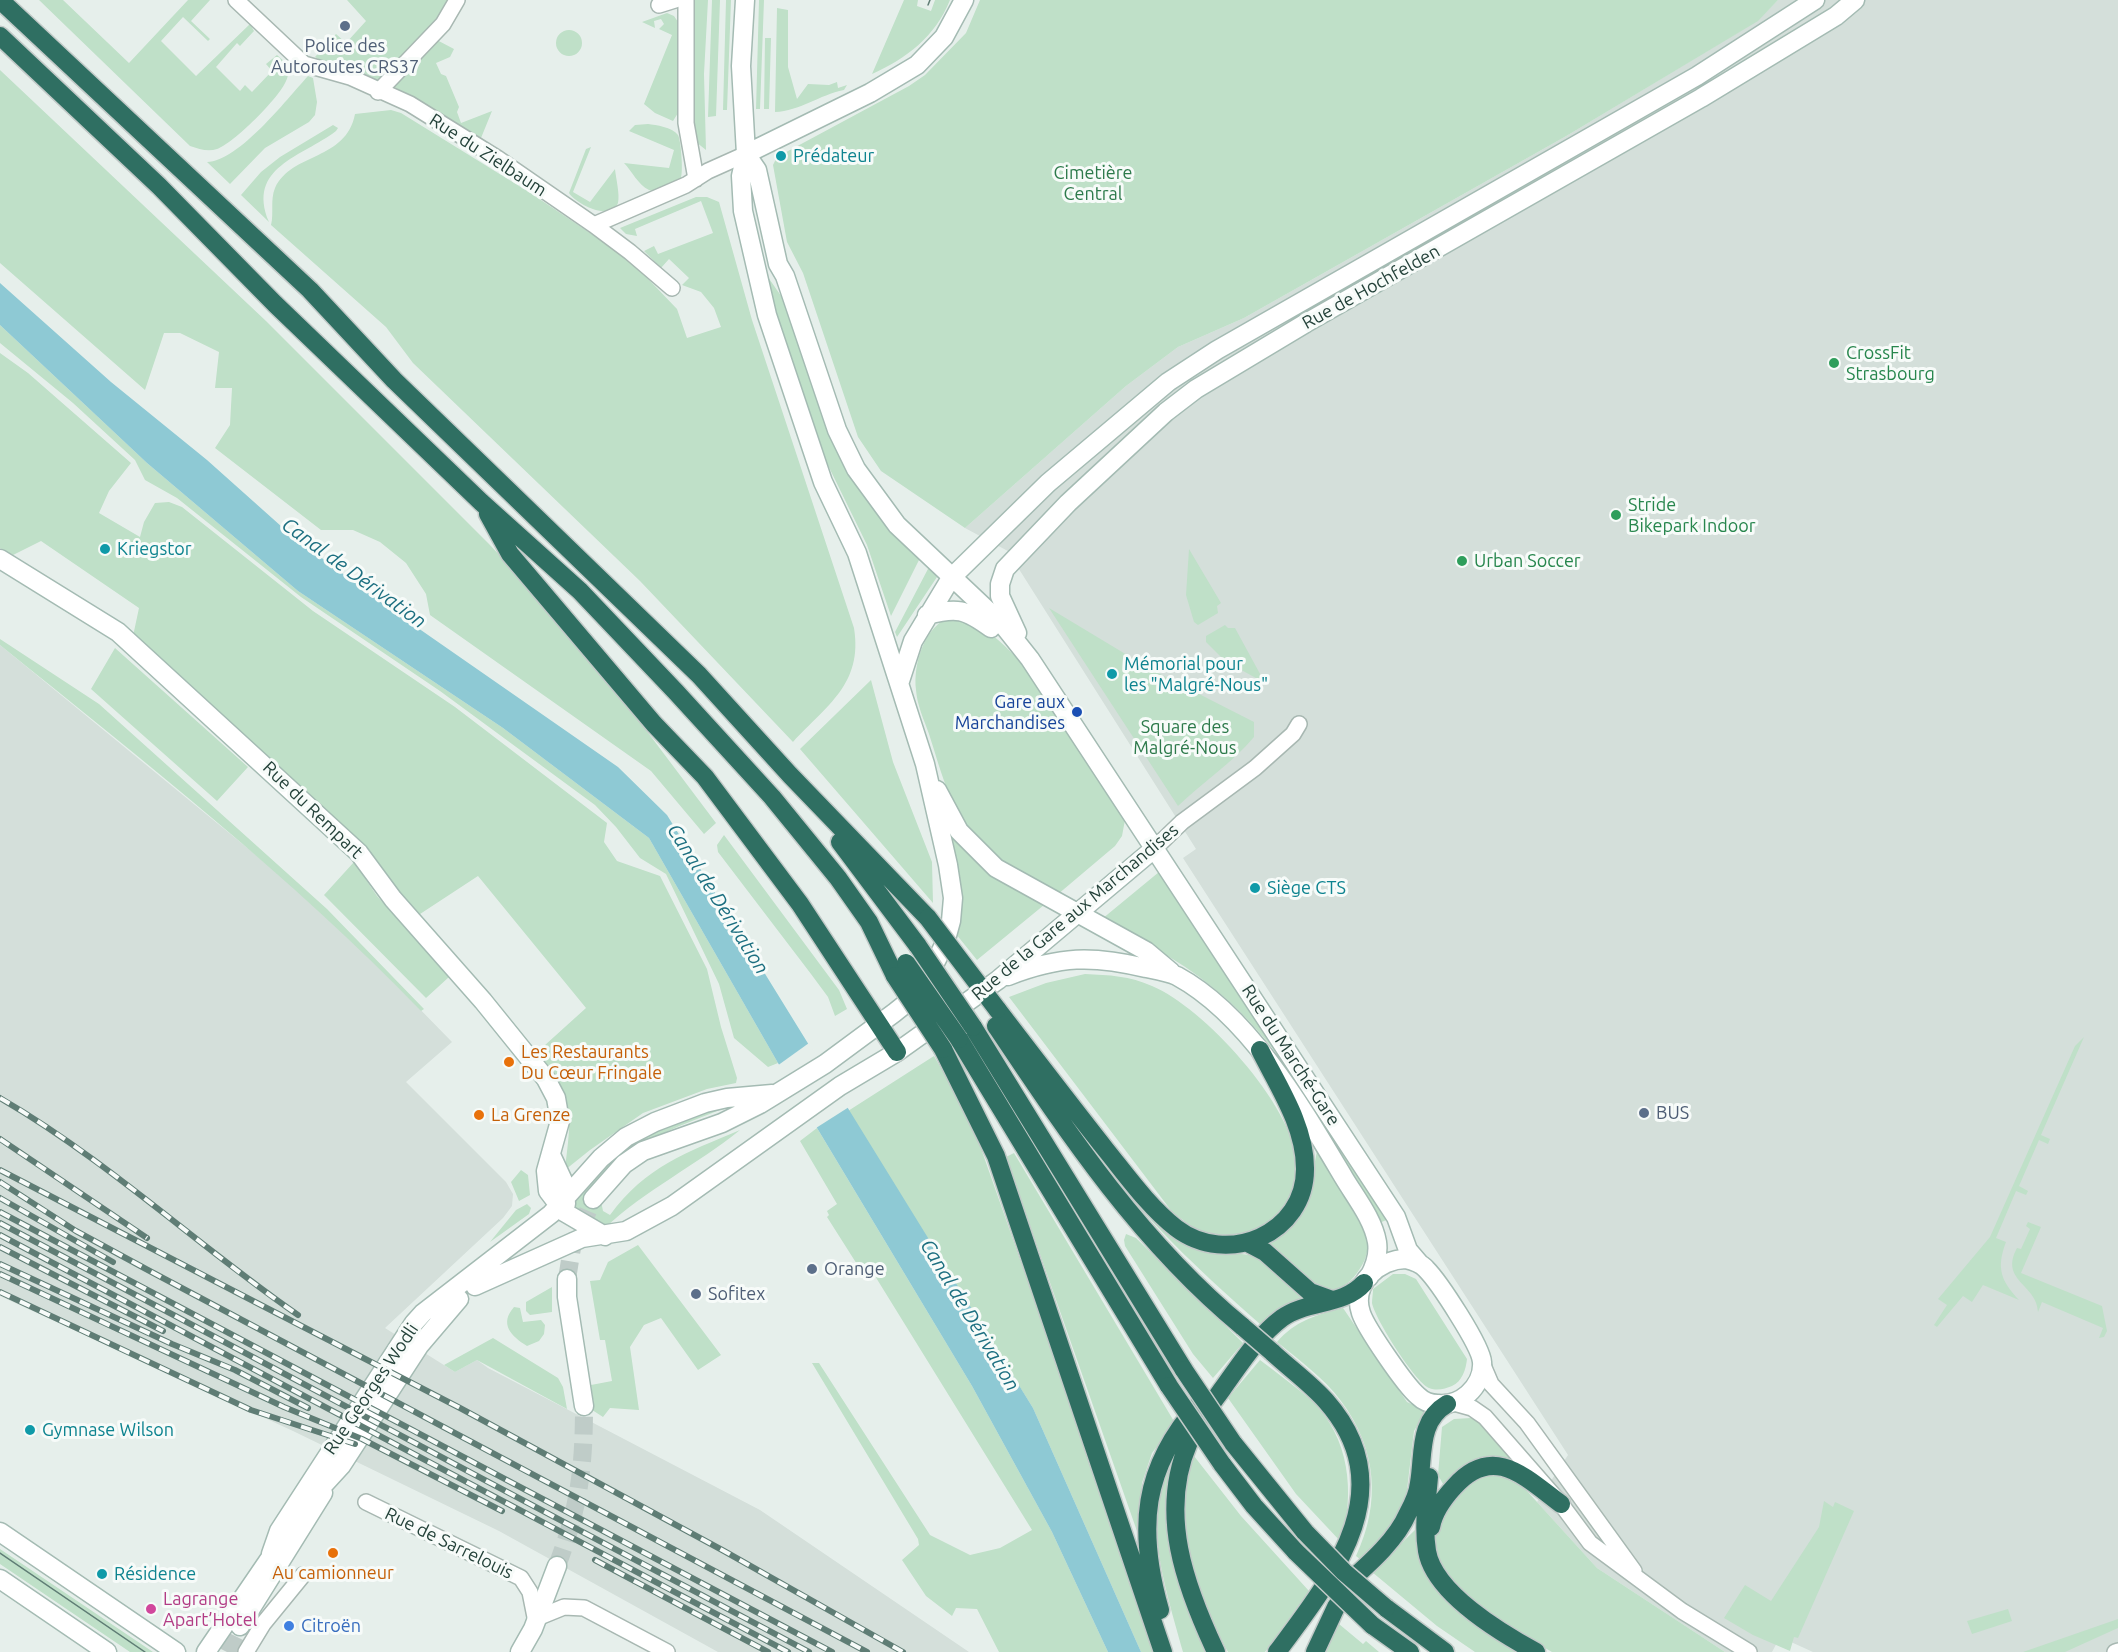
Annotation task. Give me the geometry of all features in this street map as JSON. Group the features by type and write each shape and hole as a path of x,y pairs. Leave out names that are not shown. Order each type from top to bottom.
{"highway":[{"path":"0,0 310,290 394,380 699,675 790,775 885,874 926,923 993,1012 1161,1215 1178,1229 1208,1242 1248,1243 1272,1233 1286,1222 1302,1191 1305,1169 1297,1126 1260,1050"},
{"path":"0,36 159,186 275,304 481,502 580,591 730,749 838,878 901,970 996,1156 1163,1652"},
{"path":"481,502 510,554 654,724 705,777 801,904 897,1052"},
{"path":"790,775 918,946 973,1027 1184,1370 1233,1443 1305,1532 1344,1572 1386,1608 1445,1652"},
{"path":"901,970 959,1039 1169,1386 1222,1464 1254,1506 1296,1552 1372,1625 1410,1652"},
{"path":"993,1012 1092,1166 1139,1226 1208,1299 1326,1401 1349,1437 1359,1468 1361,1493 1358,1514 1349,1544 1277,1652"},
{"path":"1248,1243 1265,1252 1310,1292 1332,1300"},
{"path":"1216,1652 1189,1585 1179,1554 1175,1525 1178,1479 1189,1441 1255,1344 1285,1316 1307,1305 1350,1295 1367,1280"},
{"path":"1172,1652 1147,1553 1146,1524 1149,1498 1158,1467 1172,1440 1202,1400 1236,1370"},
{"path":"1290,1634 1359,1572 1396,1534 1408,1515 1419,1485 1424,1437 1432,1416 1451,1403"},
{"path":"1424,1437 1430,1465 1427,1552 1433,1568 1454,1595 1506,1635 1536,1652"},
{"path":"1427,1552 1432,1523 1441,1502 1470,1471 1494,1465 1515,1471 1561,1504"},
{"path":"1315,1652 1336,1606 1359,1572"}],"main road":[{"path":"593,1199 624,1164 643,1151 722,1123 783,1091 826,1063 909,1001 928,977 945,944 951,921 953,898 948,865 925,764 857,553 823,482 767,315 743,212 741,176 746,154 741,87 745,0"},
{"path":"746,154 870,93 917,64 944,37 964,0"},
{"name":"Rue de Hochfelden","path":"900,681 913,641 951,578 1048,483 1168,382 1193,365 1697,76 1815,0"},
{"name":"Rue de Hochfelden","path":"1030,658 1001,602 1000,584 1005,569 1068,503 1166,412 1196,389 1306,323 1701,99 1836,16 1855,0"},
{"path":"746,154 757,170 778,264 843,445 872,493 897,525 1002,626 1030,658"},
{"name":"Rue du Rempart","path":"0,559 118,632 359,853 393,899 490,1009 546,1079 556,1098 560,1121 552,1157 563,1203"},
{"path":"927,615 949,609 972,614 1030,658"},
{"name":"Rue du Marché-Gare","path":"1030,658 1396,1217 1408,1250 1431,1275 1478,1347 1482,1363"},
{"path":"925,764 959,831 996,868 1146,951 1218,1007 1260,1050 1306,1114 1371,1224 1378,1253 1359,1299 1362,1314 1412,1390 1429,1403 1451,1403 1472,1390 1480,1377 1482,1363"},
{"name":"Rue de la Gare aux Marchandises","path":"605,1236 626,1231 672,1206 840,1086 897,1052 998,980 1155,848"},
{"path":"998,980 1031,968 1083,958 1122,962 1175,975"},
{"name":"Rue Georges Wodli","path":"271,1554 279,1531 303,1492 414,1323 551,1214 601,1158 626,1137 655,1122 727,1098 783,1091"},
{"path":"206,1652 316,1490 341,1466 419,1346 442,1316 475,1286 557,1220 563,1203 605,1236"},
{"path":"475,1286 582,1238 605,1236"},
{"path":"1367,1280 1389,1260 1406,1259 1420,1264"},
{"path":"567,1279 567,1298 584,1406"},
{"name":"Rue Georges Wodli","path":"240,1626 341,1466"},
{"path":"0,1532 176,1652"},
{"path":"520,1652 537,1618 557,1566"},
{"path":"0,1579 107,1652"}],"street":[{"name":"Rue du Zielbaum","path":"236,0 304,64 350,77 378,92 410,104 497,158 594,225 672,288"},
{"path":"378,92 443,24 457,0"},
{"path":"659,5 675,0"},
{"path":"686,0 686,123 696,179"},
{"path":"594,225 746,154"},
{"name":"Rue de la Gare aux Marchandises","path":"1155,848 1182,822 1255,768 1293,734 1299,724"},
{"path":"1482,1363 1491,1384 1527,1423 1641,1581"},
{"path":"1451,1403 1472,1408 1485,1418 1561,1504 1590,1543 1706,1628 1749,1652"},
{"name":"Rue de Sarrelouis","path":"366,1502 521,1578 530,1592 537,1618"},
{"path":"246,1652 263,1624 303,1575"},
{"path":"537,1618 564,1607 584,1608 667,1652"}],"shaded area":[{"path":"1778,0 2118,0 2118,1652 1813,1652 1780,1637 1772,1652 1725,1652 1597,1568 1537,1502 1568,1455 1183,858 1196,849 1017,566 1019,557 965,528 1126,386 1178,347 1244,318 1568,135 1757,21"},
{"path":"0,645 284,878 370,958 452,1042 406,1082 506,1182 513,1194 512,1206 503,1218 385,1328 455,1372 477,1360 488,1368 760,1510 969,1652 718,1652 499,1531 293,1431 0,1296"}],"green space":[{"path":"39,0 63,0 129,63 188,0 210,0 191,21 210,39 208,41 183,17 161,41 196,76 250,24 254,31 240,46 237,43 216,67 240,91 245,85 252,92 272,71 266,64 277,55 286,63 287,79 275,98 234,139 214,150 193,147"},
{"path":"347,0 451,0 447,9 383,83 352,68 325,63 315,57 336,34 346,43 366,21"},
{"path":"694,0 708,0 704,74 706,150 696,142 693,131"},
{"path":"712,0 720,0 716,116 708,117"},
{"path":"726,0 731,0 727,110 723,110"},
{"path":"759,0 764,0 760,109 756,109"},
{"path":"904,0 918,0 917,6 931,11 935,0 950,0 936,25 918,45 897,61 872,74"},
{"name":"Cimetière Central","path":"980,0 1778,0 1758,21 1568,135 1244,318 1178,347 1126,386 965,528 881,471 858,437 803,273 787,242 773,165 777,157 909,86 925,75 966,33"},
{"path":"777,8 788,10 788,67 797,99 808,84 829,85 837,82 838,88 847,85 844,90 793,109 775,112"},
{"path":"667,13 674,16 678,22 678,113 673,121 655,113 644,104 672,35 659,29 664,24 661,19 654,21 655,28 642,22"},
{"path":"569,30 578,34 582,43 578,52 569,56 560,52 556,43 560,34"},
{"path":"765,38 771,38 769,109 764,109"},
{"path":"435,39 454,49 450,57 436,63 441,74 446,76 459,107 457,112 461,123 492,111 481,138 394,87 393,83"},
{"path":"0,70 266,321 489,544 573,633 716,823 704,834 651,771 430,615 426,594 406,563 380,542 353,530 321,530 215,448 230,425 232,388 215,388 219,352 180,333 164,333 145,390 0,263"},
{"path":"308,76 313,78 317,102 315,115 309,122 265,148 230,184 207,162 220,159 247,141"},
{"path":"391,110 401,113 532,194 630,260 677,309 687,338 721,327 714,308 701,292 682,285 689,278 669,259 661,268 644,251 654,246 658,254 713,233 701,201 635,229 637,236 626,234 620,228 696,197 707,197 719,202 752,320 854,628 853,664 848,679 830,704 793,742 640,581 413,363 386,327 271,225 275,188 283,176 293,168 330,149 341,140 350,129 355,114"},
{"path":"648,124 675,132 679,138 681,150 680,180 670,186 652,191 642,185 624,163 669,168 674,150 629,131 635,125"},
{"path":"333,125 338,128 336,131 281,166 271,176 265,188 264,203 269,222 241,195 261,172 280,157"},
{"path":"591,147 573,192 590,202 615,169 618,203 608,211 586,206 569,193 586,149"},
{"path":"763,270 786,303 819,401 920,558 891,616 867,545 823,455 777,322"},
{"path":"0,325 147,463 298,591 503,728 649,838 778,1063 768,1067 734,1038 719,984 666,874 640,858 595,805 440,691 301,597 177,498 145,480 135,460 73,403 0,343"},
{"path":"0,353 28,373 131,463 109,491 99,513 140,537 144,522 155,503 169,502 182,507 313,611 455,707 607,823 604,842 617,861 660,876 707,969 721,1027 737,1078 736,1083 707,1089 643,1113 565,1170 569,1132 567,1108 563,1097 534,1055 586,1008 478,876 417,916 363,847 281,769 133,636 139,608 41,541 13,555 0,548"},
{"path":"1189,549 1221,603 1217,606 1218,613 1198,625 1194,622 1186,595"},
{"path":"929,567 937,577 897,637 895,632"},
{"name":"Square des Malgré-Nous","path":"1049,608 1152,670 1254,722 1254,737 1178,806"},
{"path":"951,616 985,630 1005,646 1024,667 1062,718 1125,820 1122,836 1115,846 1057,895 1011,869 980,844 964,823 946,786 919,707 916,669 927,637 942,621"},
{"path":"1225,625 1228,628 1235,628 1265,683 1225,661 1206,642 1206,636"},
{"path":"0,639 99,704 327,909 424,1009 421,1011 372,962 269,867 163,777 0,645"},
{"path":"115,648 248,767 217,801 91,689"},
{"path":"871,680 893,762 932,862 933,903 800,749"},
{"path":"950,833 984,869 1044,905 977,960 956,934"},
{"path":"724,835 839,990 847,1009 835,1016 828,997 718,852 717,845"},
{"path":"354,862 377,896 449,977 426,998 324,895"},
{"path":"1159,872 1389,1219 1379,1223 1306,1096 1286,1066 1239,1010 1185,967 1102,919"},
{"path":"1085,974 1136,980 1173,997 1196,1014 1219,1036 1263,1087 1291,1138 1296,1161 1295,1180 1289,1197 1280,1211 1267,1222 1236,1235 1218,1235 1200,1231 1173,1213 1009,997 1046,983"},
{"path":"2084,1037 2041,1135 2050,1139 2048,1144 2039,1140 2019,1186 2028,1191 2026,1195 2016,1191 1996,1238 2006,1242 2001,1259 2002,1274 2008,1287 2019,1300 1983,1285 1972,1302 1963,1296 1937,1327 1934,1325 1947,1305 1938,1299 1990,1237 2075,1046"},
{"path":"934,1056 971,1120 1158,1652 1141,1652 1033,1408 848,1111"},
{"path":"731,1105 669,1130 631,1150 614,1163 585,1197 601,1201 603,1211 610,1215 638,1184 668,1163 740,1130 637,1202 605,1228 573,1208 578,1195 601,1168 633,1142 671,1123"},
{"path":"817,1128 972,1386 1052,1532 1108,1652 999,1652 977,1609 956,1608 952,1616 926,1596 902,1560 919,1545 918,1539 812,1363 819,1363 930,1535 970,1555 1000,1548 1032,1530 875,1276 867,1280 827,1217 829,1215 827,1211 837,1204 800,1141"},
{"path":"1081,1131 1140,1201 1223,1252 1259,1256 1304,1295 1302,1298 1279,1309 1260,1324 1165,1235 1130,1197"},
{"path":"1317,1151 1364,1230 1367,1242 1366,1258 1357,1273 1345,1285 1333,1289 1321,1288 1310,1283 1267,1244 1308,1197"},
{"path":"1014,1153 1175,1423 1152,1453 1142,1483 1138,1534 1006,1157"},
{"path":"521,1170 528,1175 530,1195 519,1201 511,1182"},
{"path":"527,1204 531,1208 529,1214 490,1242 516,1210"},
{"path":"2028,1222 2041,1227 2021,1273 2102,1306 2107,1331 2104,1337 2099,1338 2103,1328 2042,1302 2038,1312 2032,1295 2015,1275 2013,1268 2017,1248 2021,1249 2030,1229 2026,1226"},
{"path":"1126,1234 1136,1238 1243,1343 1213,1378 1193,1354 1125,1246"},
{"path":"638,1245 721,1355 698,1370 661,1318 644,1325 630,1347 639,1410 610,1408 603,1417 586,1406 594,1405 591,1385 612,1381 605,1340 600,1340 590,1281 600,1280 608,1262"},
{"path":"1393,1274 1405,1274 1416,1279 1467,1359 1463,1375 1455,1384 1441,1389 1429,1388 1406,1363 1388,1335 1372,1303 1373,1289"},
{"path":"552,1287 552,1312 530,1315 526,1311 526,1302"},
{"path":"514,1307 520,1308 523,1322 541,1320 545,1325 544,1334 539,1341 527,1346 512,1334 507,1319"},
{"path":"1343,1308 1407,1402 1426,1411 1414,1431 1406,1498 1393,1527 1361,1560 1356,1556 1364,1536 1372,1496 1368,1457 1362,1438 1353,1419 1327,1385 1277,1342 1299,1324"},
{"path":"493,1338 558,1378 563,1387 567,1409 477,1360 455,1372 444,1365"},
{"path":"1260,1360 1311,1400 1334,1431 1346,1466 1348,1485 1348,1504 1341,1542 1296,1494 1228,1398"},
{"path":"1471,1418 1490,1431 1516,1462 1505,1459 1487,1460 1447,1484 1443,1484 1438,1475 1442,1427 1454,1419"},
{"path":"1180,1445 1167,1490 1167,1532 1176,1573 1205,1652 1183,1652 1158,1547 1159,1495 1167,1469"},
{"path":"1194,1456 1241,1516 1309,1591 1265,1652 1228,1652 1196,1580 1189,1557 1184,1509 1187,1483"},
{"path":"1487,1473 1517,1480 1597,1568 1725,1652 1552,1652 1501,1623 1458,1589 1436,1555 1435,1534 1440,1514 1472,1477"},
{"path":"1824,1501 1833,1507 1835,1502 1854,1511 1798,1638 1794,1637 1790,1651 1753,1635 1724,1618 1745,1585 1771,1601 1819,1527"},
{"path":"1416,1529 1418,1550 1427,1572 1521,1652 1475,1652 1437,1626 1372,1572"},
{"path":"0,1549 153,1652 130,1652 0,1564"},
{"path":"2008,1609 2012,1621 1972,1634 1967,1621"},
{"path":"2118,1619 2118,1628 2065,1652 2023,1652"},
{"path":"1339,1624 1363,1644 1366,1641 1379,1652 1323,1652 1328,1637"}],"water":[{"name":"Canal de Dérivation","path":"0,283 111,382 207,460 291,535 382,603 618,767 667,815 1033,1408 1141,1652 1108,1652 1052,1532 972,1386 778,1063 649,838 503,728 298,591 147,463 0,325"}],"pier":[{"path":"809,1043 849,1107 816,1128 777,1066"}],"tunnel":[{"path":"567,1279 572,1248 593,1199"},
{"path":"557,1566 579,1488 584,1406"},
{"path":"227,1652 240,1626"}],"tram line":[{"path":"928,5 930,0"},
{"path":"0,1553 145,1652"}],"railway":[{"path":"0,1098 78,1148 298,1315"},
{"path":"0,1139 147,1238"},
{"path":"0,1170 460,1408 724,1551 903,1652"},
{"path":"0,1182 76,1231 146,1269 867,1652"},
{"path":"0,1198 113,1262"},
{"path":"0,1212 832,1652"},
{"path":"0,1223 809,1652"},
{"path":"0,1235 788,1652"},
{"path":"0,1247 163,1331"},
{"path":"0,1264 172,1344 235,1370 308,1408"},
{"path":"0,1274 284,1407 362,1439 502,1511"},
{"path":"0,1292 251,1410 355,1444"},
{"path":"595,1560 768,1652"}],"place":[{"name":"Police des Autoroutes CRS37","path":"345,26"},
{"name":"Prédateur","path":"781,156"},
{"name":"CrossFit Strasbourg","path":"1834,363"},
{"name":"Stride Bikepark Indoor","path":"1616,515"},
{"name":"Kriegstor","path":"105,549"},
{"name":"Urban Soccer","path":"1462,561"},
{"name":"Mémorial pour les \"Malgré-Nous\"","path":"1112,674"},
{"name":"Gare aux Marchandises","path":"1077,712"},
{"name":"Siège CTS","path":"1255,888"},
{"name":"Les Restaurants Du Cœur Fringale","path":"509,1062"},
{"name":"BUS","path":"1644,1113"},
{"name":"La Grenze","path":"479,1115"},
{"name":"Orange","path":"812,1269"},
{"name":"Sofitex","path":"696,1294"},
{"name":"Gymnase Wilson","path":"30,1430"},
{"name":"Au camionneur","path":"333,1553"},
{"name":"Résidence","path":"102,1574"},
{"name":"Lagrange Apart’Hotel","path":"151,1609"},
{"name":"Citroën","path":"289,1626"}]}
